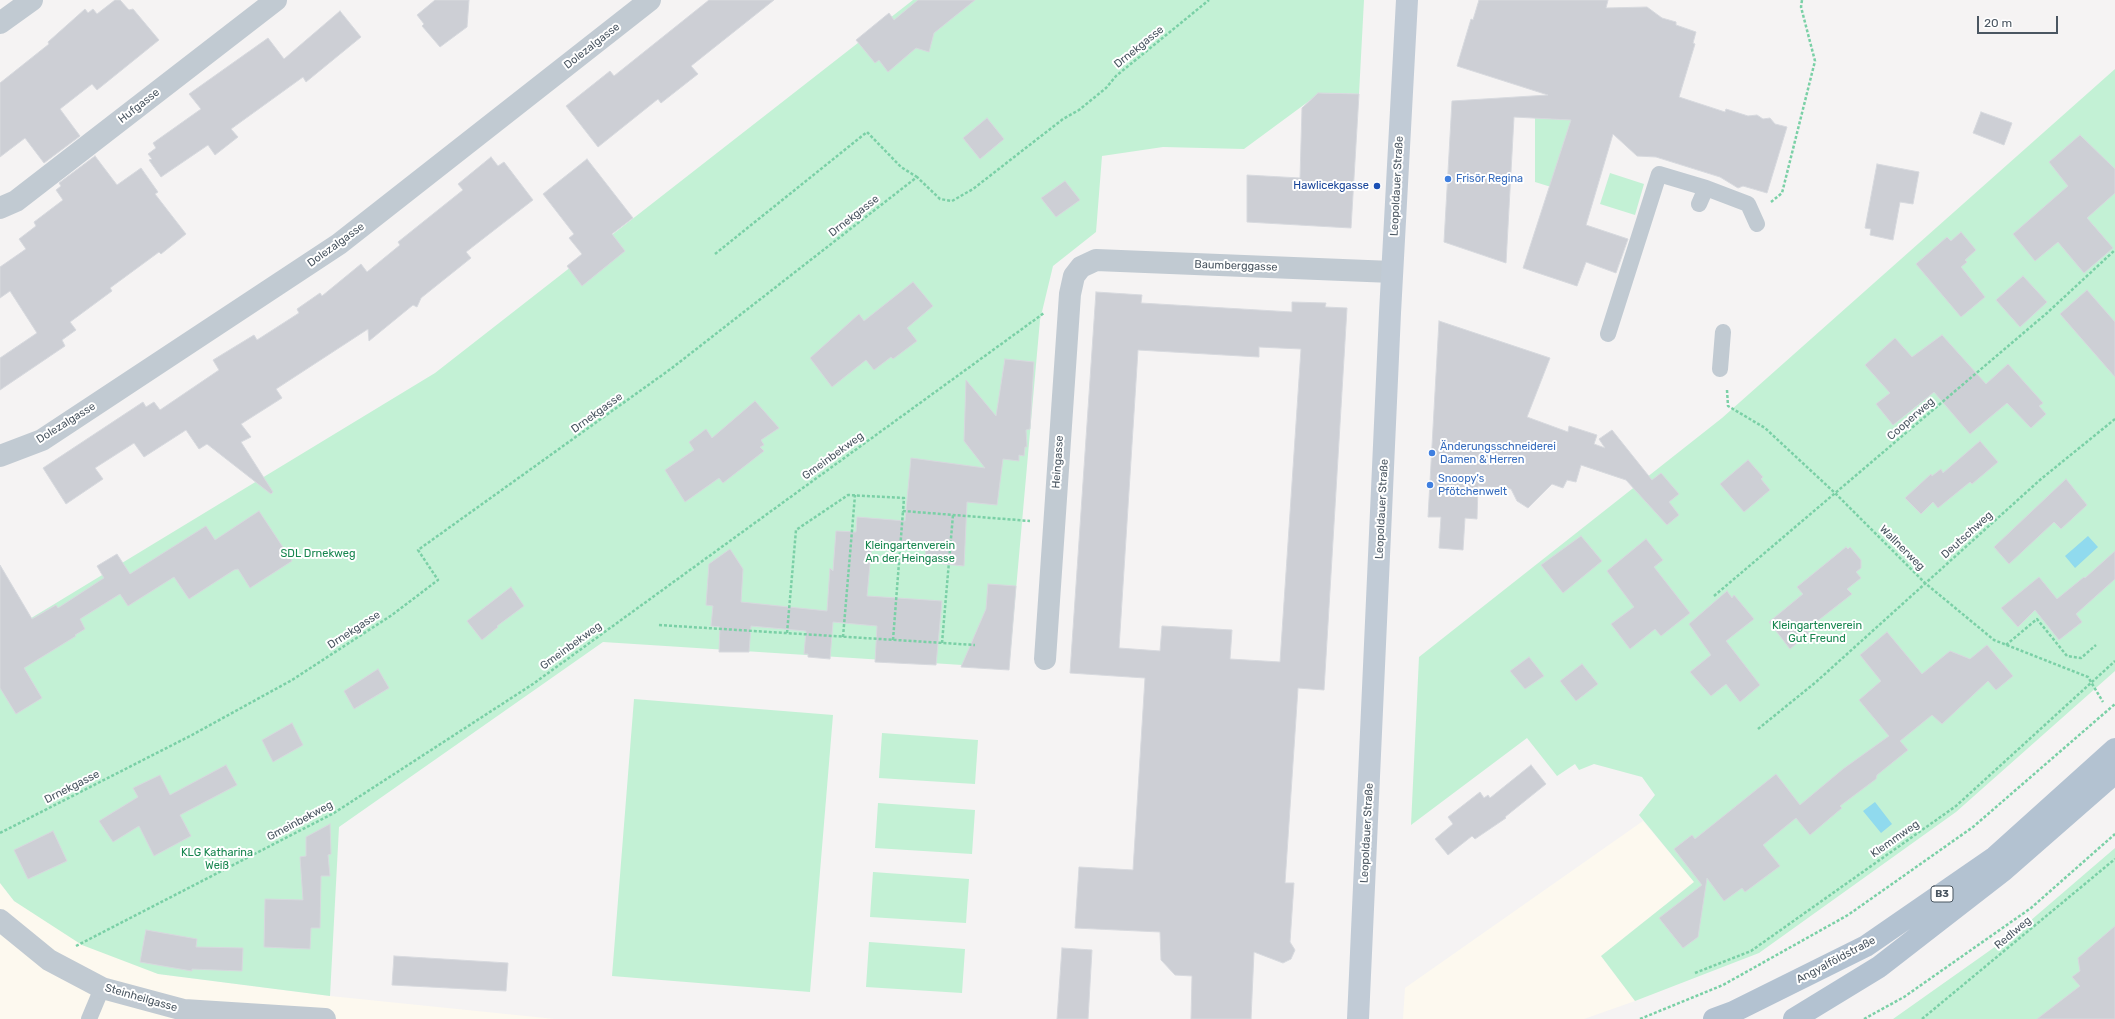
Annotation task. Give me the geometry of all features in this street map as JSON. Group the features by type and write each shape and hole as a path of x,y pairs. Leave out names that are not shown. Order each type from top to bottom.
{"main road":[{"name":"Leopoldauer Straße","path":"1358,1019 1392,272 1407,0"},
{"name":"Angyalföldstraße","path":"1714,1019 1733,1012 1866,946 1995,857 2115,749"},
{"name":"B3","path":"1794,1019 1885,962 2004,870 2115,773"}],"street":[{"path":"0,23 32,0"},
{"name":"Hufgasse","path":"0,208 16,201 276,0"},
{"name":"Dolezalgasse","path":"0,456 42,440 339,244 650,0"},
{"name":"Baumberggasse","path":"1081,267 1096,260 1392,272"},
{"name":"Heingasse","path":"1046,659 1070,294 1074,276 1081,267"},
{"name":"Steinheilgasse","path":"0,920 49,960 102,988 184,1010 325,1019"}],"lane":[{"path":"1608,334 1660,174 1706,188 1748,204 1757,224"},
{"path":"1699,204 1706,188"},
{"path":"1720,369 1723,332"},
{"path":"89,1019 102,988"}],"path":[{"name":"Drnekgasse","path":"0,833 192,735 285,683 392,614 438,580 418,550 672,368 917,177 940,199 952,201 973,189 1063,119 1084,106 1106,88 1116,76 1209,0"},
{"path":"1757,224 1763,208 1782,194 1815,61 1800,7 1802,0"},
{"path":"715,254 866,132 901,167 917,177"},
{"name":"Cooperweg","path":"1714,596 1836,494 2046,314 2115,250"},
{"name":"Gmeinbekweg","path":"49,960 334,813 513,697 1070,294"},
{"name":"Wallnerweg","path":"1727,385 1728,406 1765,428 1836,494 1925,583 1994,640 2088,677 2092,682"},
{"name":"Deutschweg","path":"1758,729 1816,682 2041,479 2115,419"},
{"path":"787,633 796,530 848,495 904,498 893,640"},
{"path":"843,637 855,495"},
{"path":"904,512 1054,522"},
{"path":"942,643 953,515"},
{"path":"2006,645 2037,619 2067,656 2081,658 2096,645"},
{"path":"659,625 974,646"},
{"name":"Klemmweg","path":"1695,973 1751,951 1956,806 2115,661"},
{"path":"2092,682 2103,702"},
{"path":"1640,1019 1723,985 1848,915 1973,827 2115,704"},
{"path":"1864,1019 1904,997 2031,908 2115,834"},
{"name":"Redlweg","path":"1922,1019 2115,859"}],"shaded area":[{"path":"1643,821 1694,882 1601,956 1635,1001 1584,1019 1403,1019 1405,988"},
{"path":"0,883 14,901 158,974 330,996 555,1019 0,1019"}],"green space":[{"path":"913,0 1364,0 1359,94 1320,93 1244,149 1163,147 1102,156 1096,232 1053,266 1040,320 1009,668 603,642 339,827 330,996 158,974 82,945 14,901 0,883 0,637 435,373"},
{"name":"Kleingartenverein Gut Freund","path":"2115,69 2115,671 1956,812 1759,953 1635,1001 1601,956 1694,882 1639,815 1655,795 1642,777 1594,764 1579,770 1575,764 1557,776 1527,738 1411,825 1419,657 1722,418"},
{"path":"1535,118 1571,120 1593,200 1535,182"},
{"path":"1610,173 1644,184 1635,215 1600,204"},
{"path":"634,699 833,715 810,992 612,976"},
{"path":"882,733 978,740 975,784 879,778"},
{"path":"878,803 975,810 972,854 875,848"},
{"path":"2115,848 2115,1019 1893,1019 2023,927"},
{"path":"873,872 969,879 966,923 870,917"},
{"path":"869,942 965,949 962,993 866,987"}],"water":[{"path":"2088,536 2098,547 2075,568 2065,556"},
{"path":"1875,802 1892,824 1881,833 1863,811"}],"building":[{"path":"115,0 120,0 129,10 133,9 159,40 97,90 92,84 60,109 80,136 44,163 25,138 0,157 0,83 49,44 48,42 85,9 88,13 93,9 97,14"},
{"path":"435,0 469,0 467,27 440,47 422,26 424,24 417,15"},
{"path":"709,0 774,0 691,66 698,74 661,103 658,99 598,147 566,106 610,71 614,76"},
{"path":"918,0 975,0 934,33 929,52 916,48 888,72 879,60 875,63 856,40 889,13 894,20"},
{"path":"1479,0 1608,0 1606,8 1647,7 1662,18 1676,22 1676,25 1696,32 1693,43 1695,44 1679,97 1725,112 1726,109 1748,116 1757,115 1763,119 1770,118 1775,124 1787,127 1767,193 1743,186 1738,188 1720,177 1656,157 1637,156 1613,134 1586,225 1628,239 1616,273 1586,262 1577,286 1523,268 1571,120 1514,117 1506,263 1444,242 1452,101 1548,95 1457,66 1471,19 1473,20"},
{"path":"340,11 361,37 306,82 303,77 231,129 238,137 215,155 208,145 161,177 149,160 152,159 148,154 156,148 153,143 201,109 189,94 268,38 284,59"},
{"path":"1318,93 1359,94 1351,228 1247,222 1247,175 1300,178 1302,108"},
{"path":"1981,112 2012,123 2004,145 1973,133"},
{"path":"987,118 1004,139 980,159 963,138"},
{"path":"2080,135 2115,169 2115,193 2087,218 2113,248 2084,273 2058,242 2035,261 2013,234 2068,186 2049,162"},
{"path":"95,156 117,185 141,168 158,192 155,194 186,234 161,254 159,252 110,288 112,291 70,322 76,330 62,340 65,346 0,390 0,358 37,333 10,291 0,298 0,267 26,249 19,239 36,226 34,222 63,200 56,190 61,186 59,183"},
{"path":"491,157 498,166 504,162 533,200 466,252 471,258 421,298 417,307 413,305 369,341 368,329 276,389 282,398 241,424 251,437 241,442 273,492 271,494 207,444 199,449 186,430 144,457 134,443 95,468 103,479 66,504 43,468 143,402 146,407 154,402 160,410 219,370 213,360 254,335 257,340 299,313 297,309 320,293 322,296 361,264 367,272 400,245 398,242 463,190 458,184"},
{"path":"587,159 633,218 612,234 625,251 582,286 567,266 582,254 569,238 574,234 543,194"},
{"path":"1877,164 1919,172 1913,204 1900,202 1893,240 1870,235 1871,229 1865,228"},
{"path":"1065,181 1080,200 1056,217 1041,198"},
{"path":"1961,232 1976,250 1965,260 1967,262 1961,267 1985,297 1961,317 1916,264 1947,237 1951,241"},
{"path":"2023,276 2047,302 2020,327 1996,300"},
{"path":"913,282 933,306 907,328 917,341 893,359 891,357 874,370 866,360 832,387 810,358 859,314 864,321"},
{"path":"2087,290 2115,322 2115,377 2060,314"},
{"path":"1096,292 1142,295 1141,303 1292,312 1292,302 1326,303 1325,307 1347,308 1324,690 1298,688 1285,883 1294,883 1290,942 1295,950 1291,959 1283,963 1254,952 1251,1019 1191,1019 1192,976 1175,975 1161,960 1160,932 1075,928 1079,867 1133,870 1145,678 1070,673","holes":["1259,347 1301,349 1280,662 1230,659 1232,630 1162,626 1160,651 1119,648 1138,350 1259,357"]},
{"path":"1439,321 1550,358 1527,417 1568,432 1569,426 1597,435 1594,444 1605,448 1599,439 1612,430 1652,480 1661,473 1679,494 1669,502 1679,515 1667,525 1626,480 1581,465 1576,482 1567,480 1563,488 1552,484 1528,508 1517,501 1511,489 1478,486 1477,519 1465,518 1463,550 1439,548 1441,517 1428,517"},
{"path":"1942,335 1986,384 2008,364 2043,403 2039,406 2046,414 2031,428 2007,403 1970,434 1934,392 1893,425 1876,404 1890,393 1865,365 1895,338 1912,357"},
{"path":"1005,359 1034,362 1030,429 1026,430 1027,447 1025,447 1024,456 1019,455 1019,461 1003,459 997,505 967,502 964,566 925,562 926,547 872,542 867,596 942,601 936,665 875,662 877,626 833,622 830,659 808,657 808,654 804,654 806,631 751,626 749,652 719,652 720,627 711,626 713,606 706,605 709,564 730,549 743,569 741,602 827,611 830,568 833,571 836,531 856,532 857,517 905,521 911,458 985,468 964,441 966,380 996,416"},
{"path":"755,401 779,428 761,440 764,445 760,447 764,451 723,483 719,478 685,502 665,470 694,450 689,442 706,429 712,438"},
{"path":"1980,441 1998,462 1972,484 1970,482 1938,508 1933,502 1921,514 1905,498 1931,474 1932,476 1941,469 1943,473"},
{"path":"1748,460 1763,477 1761,479 1770,490 1744,512 1720,484"},
{"path":"2066,479 2087,505 2061,529 2054,522 2009,564 1994,547"},
{"path":"259,511 292,561 250,588 238,569 234,570 189,599 174,577 128,606 120,594 80,619 85,629 75,635 76,636 24,668 42,698 16,714 0,688 0,565 32,619 56,605 58,608 104,578 97,566 117,554 130,574 206,526 215,540"},
{"path":"1581,536 1602,561 1563,593 1541,565"},
{"path":"1646,539 1663,560 1654,567 1690,613 1661,636 1655,629 1630,649 1611,624 1634,607 1607,571"},
{"path":"1846,547 1848,549 1850,547 1861,560 1861,568 1856,572 1861,578 1847,589 1852,594 1806,630 1809,633 1790,649 1769,622 1803,594 1797,587"},
{"path":"2115,551 2115,579 2076,614 2082,622 2059,640 2035,610 2018,627 2001,608 2039,577 2057,599 2084,577 2085,578"},
{"path":"988,584 1016,586 1009,670 961,667 986,609"},
{"path":"511,587 524,606 497,626 498,627 482,640 467,621"},
{"path":"1727,591 1732,598 1734,595 1754,619 1726,641 1760,685 1740,702 1726,684 1711,696 1690,672 1711,655 1689,624"},
{"path":"1887,632 1922,674 1950,651 1970,659 1987,645 2013,676 1996,690 1988,681 1942,724 1932,715 1900,741 1908,750 1877,775 1876,779 1840,806 1842,808 1810,835 1796,818 1763,845 1780,866 1745,892 1742,888 1724,901 1707,878 1698,937 1683,948 1659,918 1702,885 1674,849 1692,835 1695,839 1776,774 1800,805 1843,769 1889,736 1859,700 1881,681 1860,655"},
{"path":"1529,657 1544,676 1525,689 1510,671"},
{"path":"1582,664 1598,684 1576,701 1560,681"},
{"path":"378,669 389,688 354,709 344,691"},
{"path":"292,723 303,745 273,762 262,740"},
{"path":"226,765 237,785 180,815 191,836 154,856 139,826 113,842 99,821 138,797 133,788 160,775 170,795"},
{"path":"1531,765 1546,784 1505,817 1506,818 1475,839 1472,836 1448,855 1435,839 1453,824 1448,817 1480,792 1484,798 1488,795 1490,798"},
{"path":"330,824 331,854 328,855 330,876 321,876 320,928 311,928 310,949 264,947 265,899 303,900 300,857 306,856 306,837"},
{"path":"53,831 67,861 28,879 14,850"},
{"path":"2115,926 2115,1019 2037,1019 2080,986 2072,977 2080,971 2078,958"},
{"path":"146,930 197,939 196,947 243,948 242,971 192,969 192,971 140,962"},
{"path":"1062,948 1092,950 1088,1019 1057,1019"},
{"path":"394,956 508,963 506,991 392,985"}],"place":[{"name":"Frisör Regina","path":"1448,179"},
{"name":"Hawlicekgasse","path":"1377,186"},
{"name":"Änderungsschneiderei Damen & Herren","path":"1432,453"},
{"name":"Snoopy's Pfötchenwelt","path":"1430,485"}],"park label":[{"name":"Kleingartenverein An der Heingasse","path":"910,552"},
{"name":"SDL Drnekweg","path":"318,554"},
{"name":"KLG Katharina Weiß","path":"217,859"}]}
